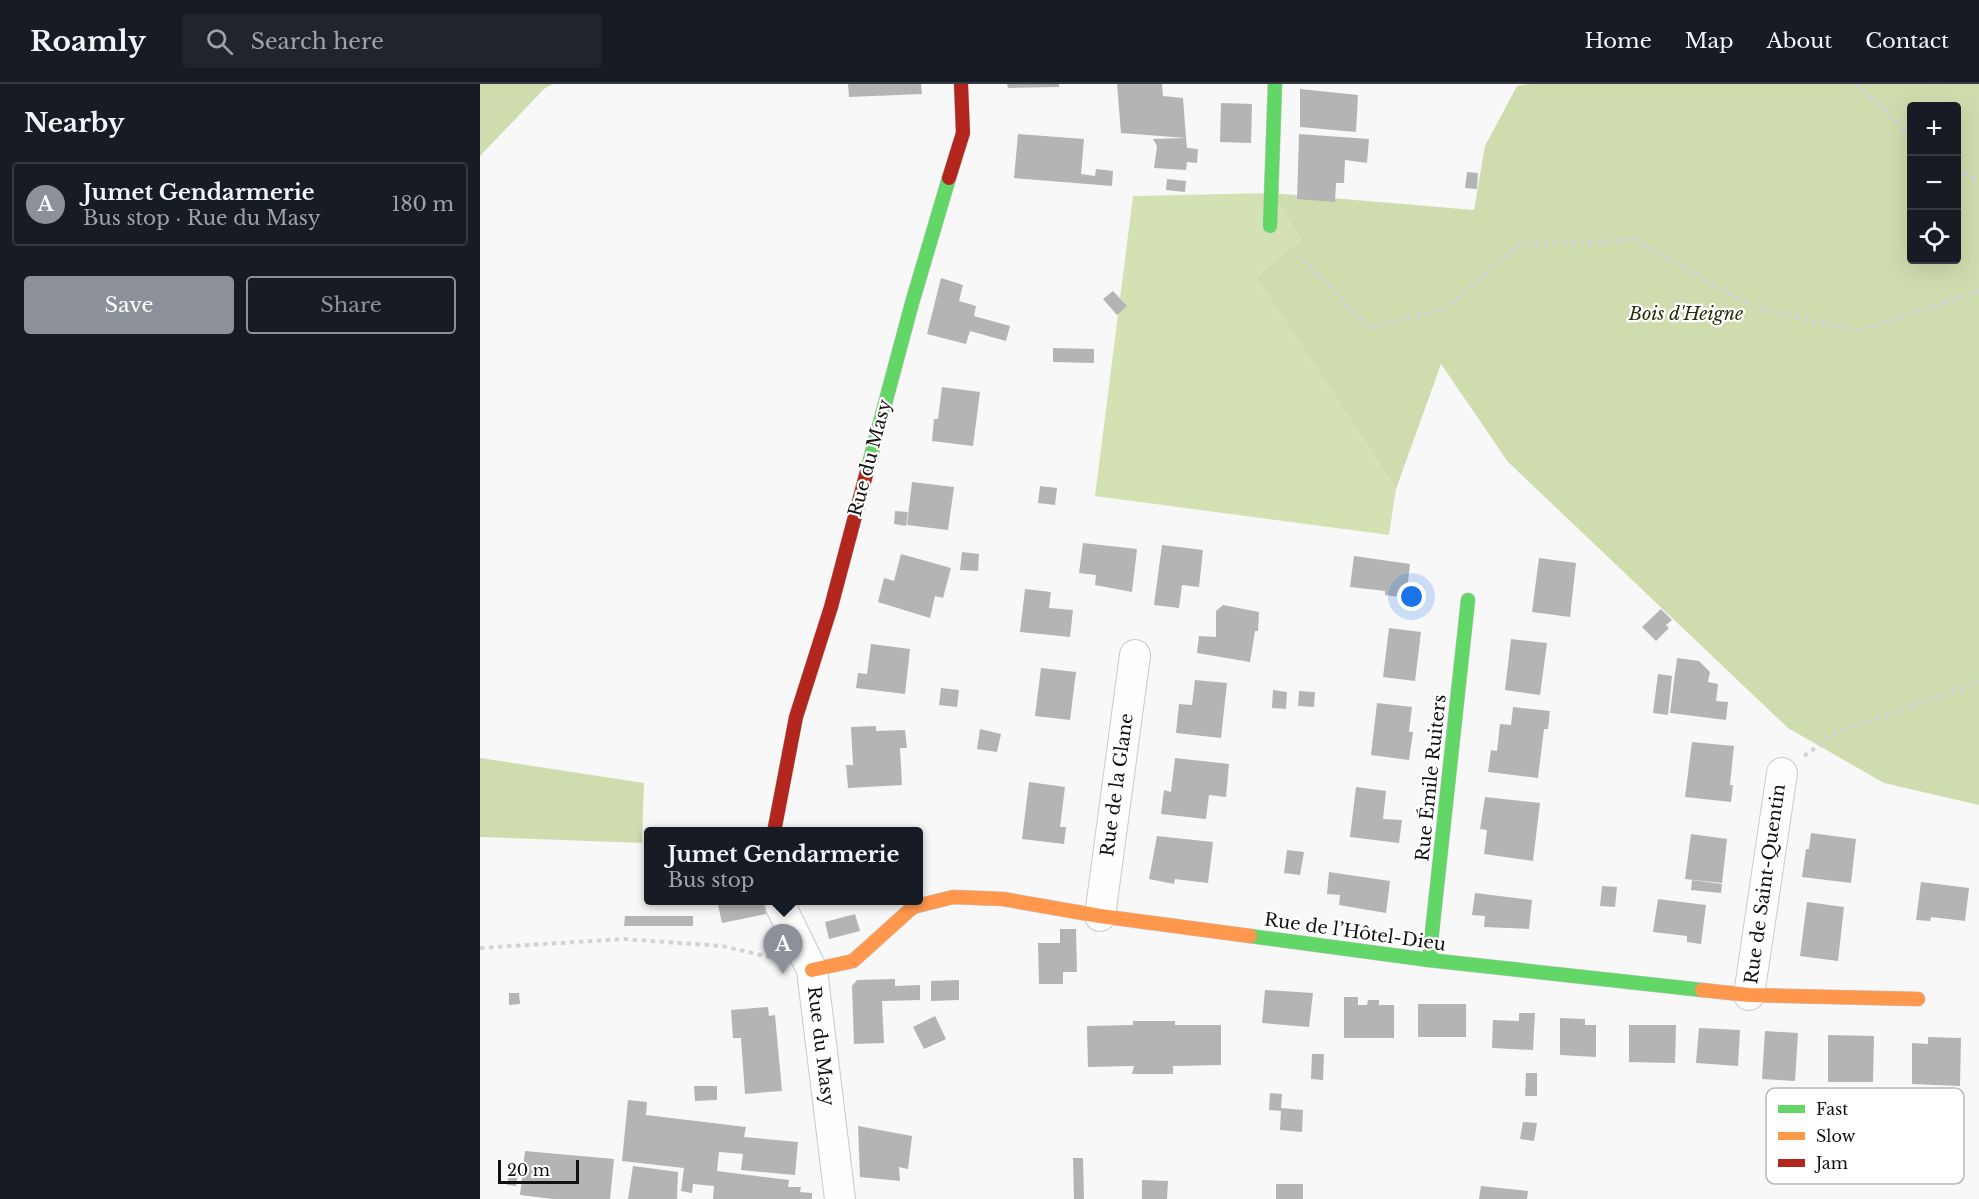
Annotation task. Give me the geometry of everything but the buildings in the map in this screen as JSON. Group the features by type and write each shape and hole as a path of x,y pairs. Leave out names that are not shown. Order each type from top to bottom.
{"street":[{"name":"Rue du Masy","path":"775,827 796,717 831,607 912,303 963,133 962,84"},
{"path":"1270,226 1275,84"},
{"name":"Rue Émile Ruiters","path":"1429,960 1468,600"},
{"name":"Rue de la Glane","path":"1100,916 1135,655"},
{"name":"Rue de Saint-Quentin","path":"1749,995 1782,773"},
{"name":"Rue de l’Hôtel-Dieu","path":"812,970 853,961 913,908 953,897 1003,899 1100,916 1429,960 1749,995 1918,999"},
{"name":"Rue du Masy","path":"782,905 812,970 840,1199"}],"path":[{"path":"1856,84 1907,132"},
{"path":"1961,171 1979,181"},
{"path":"1303,259 1369,328 1448,308 1517,245 1635,240 1753,307 1858,331 1979,291"},
{"path":"1782,773 1836,733 1979,682"},
{"path":"480,948 624,939 722,946 774,958 812,970"}],"green space":[{"path":"480,84 553,84 544,89 480,156"},
{"name":"Bois d'Heigne","path":"1530,84 1979,84 1979,805 1884,783 1788,728 1508,462 1441,364 1396,489 1256,277 1301,239 1271,193 1474,210 1485,146 1517,86"},
{"path":"1271,193 1301,239 1256,277 1396,489 1389,535 1095,496 1133,196"},
{"path":"480,758 644,783 642,843 480,837"}],"traffic: fast":[{"path":"1270,226 1275,84"},
{"path":"867,471 912,303 949,178"},
{"path":"1429,960 1468,600"},
{"path":"1250,936 1429,960 1702,990"}],"traffic: slow":[{"path":"923,904 953,897 1003,899 1100,916 1250,936"},
{"path":"812,970 853,961 913,907 921,905"},
{"path":"1702,990 1749,995 1918,999"}],"traffic: jam":[{"path":"949,178 963,133 961,84"},
{"path":"775,827 796,717 831,607 867,471"}],"place":[{"name":"Jumet Gendarmerie","path":"783,974"}]}
